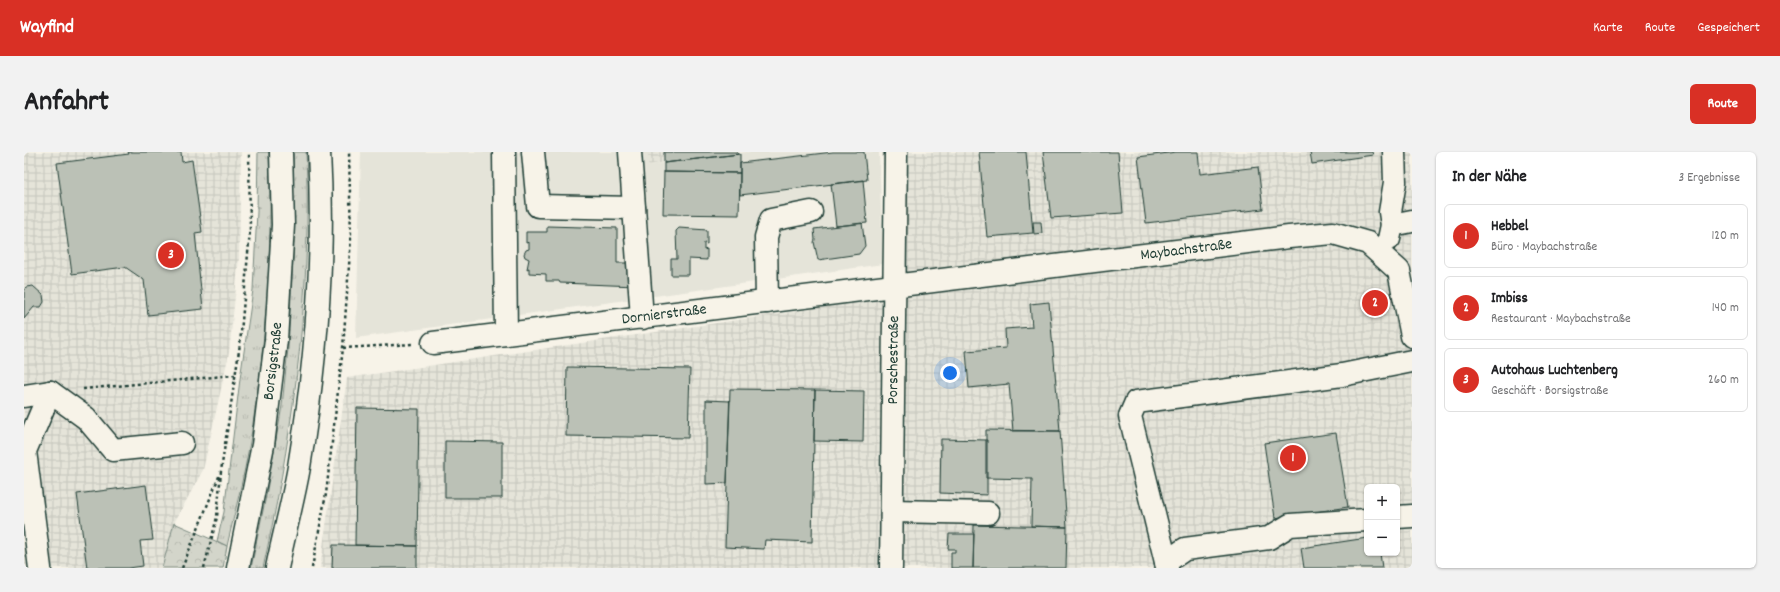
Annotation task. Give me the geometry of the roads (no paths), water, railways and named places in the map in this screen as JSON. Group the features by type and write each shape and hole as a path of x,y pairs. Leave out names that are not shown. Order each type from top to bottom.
{"street":[{"name":"Borsigstraße","path":"238,568 263,445 276,340 283,225 281,152"},
{"path":"277,568 299,467 313,357 322,227 319,152"},
{"path":"504,152 506,334"},
{"path":"533,152 538,206 634,208"},
{"path":"630,152 642,318"},
{"name":"Porschestraße","path":"891,568 896,286 896,152"},
{"path":"1394,152 1395,182 1390,212 1402,223 1397,263"},
{"path":"767,302 766,237 772,220 811,212"},
{"name":"Maybachstraße","path":"896,286 1289,237 1333,233 1368,243 1397,263 1412,336"},
{"name":"Dornierstraße","path":"433,343 896,286"},
{"path":"1364,520 1290,525 1269,538 1184,549 1167,565 1130,416 1136,402 1342,375 1412,361"},
{"path":"40,568 25,452 50,392"},
{"path":"24,396 50,392 86,418 112,450 182,443"},
{"path":"892,511 988,513"},
{"path":"1400,517 1412,516"}],"place":[{"name":"Autohaus Luchtenberg","path":"171,255"},
{"name":"Imbiss","path":"1375,303"},
{"name":"Hebbel","path":"1293,458"}]}
